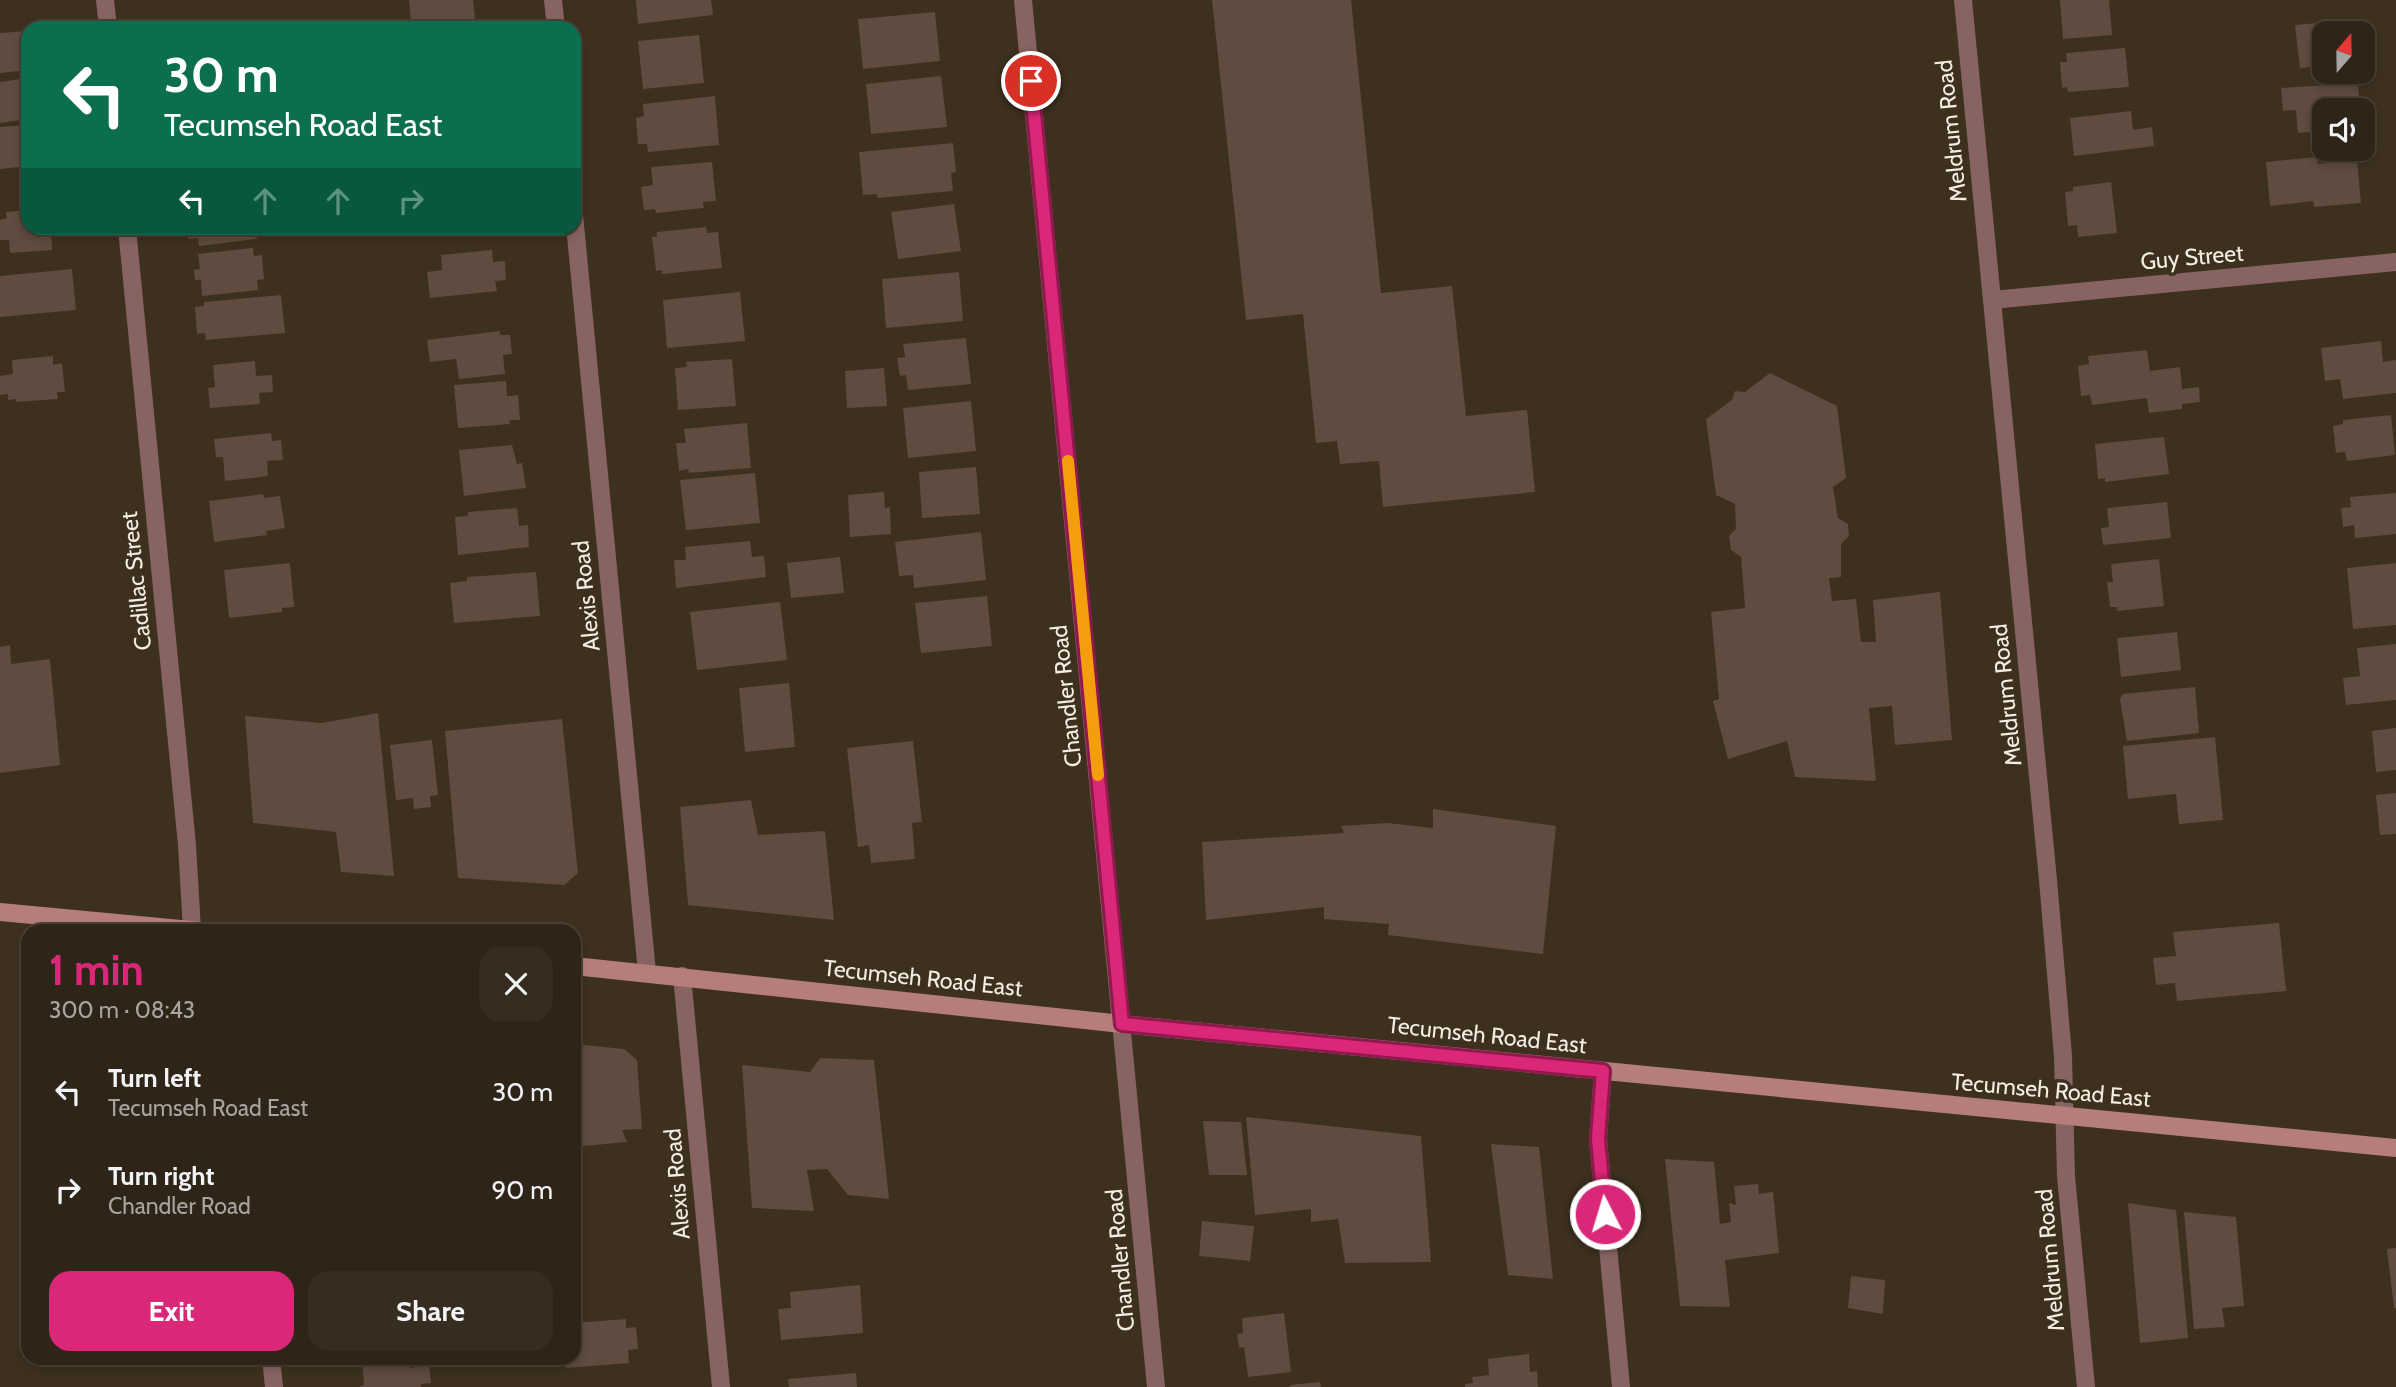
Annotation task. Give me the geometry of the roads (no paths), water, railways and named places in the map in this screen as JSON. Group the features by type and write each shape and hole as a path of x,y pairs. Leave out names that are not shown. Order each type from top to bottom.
{"main road":[{"path":"0,912 128,924"},
{"name":"Tecumseh Road East","path":"581,966 1122,1024 2396,1148"}],"street":[{"path":"105,0 107,21"},
{"path":"553,0 555,21"},
{"name":"Chandler Road","path":"1023,0 1156,1387"},
{"name":"Meldrum Road","path":"1963,0 2047,866 2063,1056 2066,1176 2086,1387"},
{"name":"Cadillac Street","path":"128,235 186,832 192,924"},
{"name":"Alexis Road","path":"576,235 647,972"},
{"name":"Guy Street","path":"1992,300 2396,262"},
{"name":"Alexis Road","path":"682,976 721,1387"},
{"path":"1603,1071 1598,1139 1621,1387"},
{"path":"272,1365 274,1387"}]}
